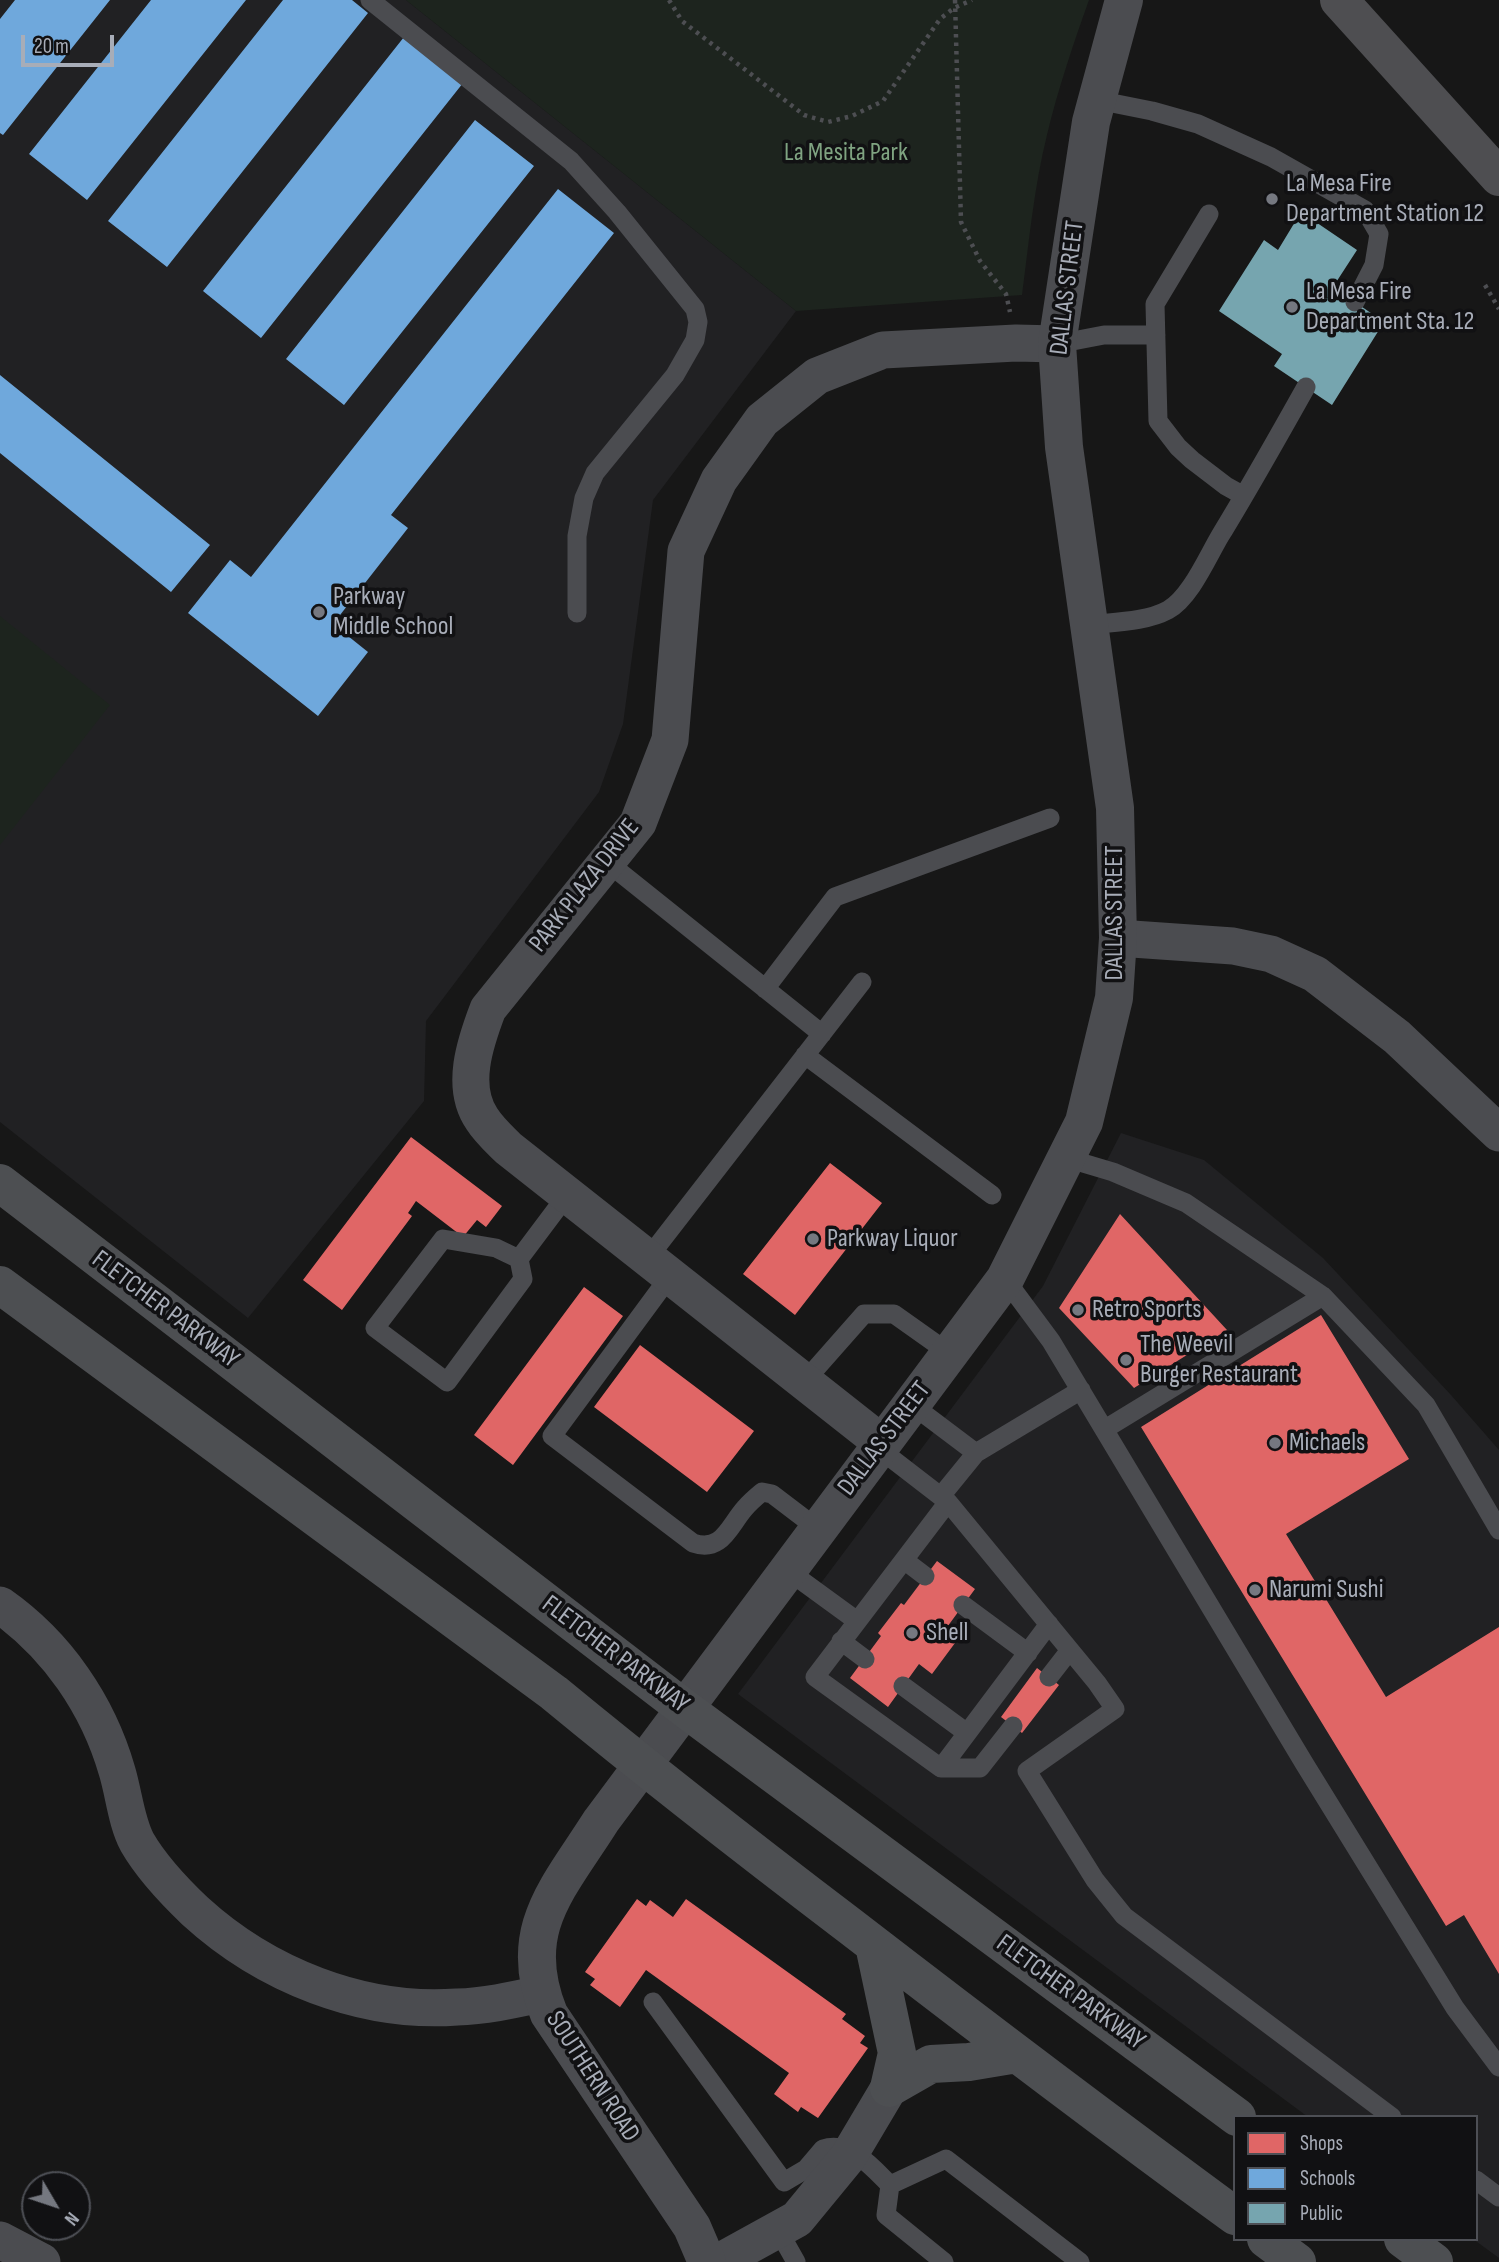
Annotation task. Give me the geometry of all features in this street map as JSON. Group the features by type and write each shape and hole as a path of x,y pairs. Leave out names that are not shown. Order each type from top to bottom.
{"highway":[{"path":"1339,0 1499,177"}],"main road":[{"name":"FLETCHER PARKWAY","path":"0,1183 684,1708 1234,2115"},
{"path":"0,1286 554,1693 641,1766 874,1945 1233,2215"},
{"path":"874,1945 897,2053 889,2088"},
{"path":"889,2088 931,2064 969,2062 1017,2054"},
{"path":"1269,2241 1297,2262"},
{"path":"1406,2241 1434,2262"}],"street":[{"name":"DALLAS STREET","path":"684,1708 1005,1279 1084,1122 1114,998 1118,938 1115,808 1064,447 1057,344 1091,122 1124,0"},
{"name":"PARK PLAZA DRIVE","path":"880,1446 804,1382 508,1148 481,1118 470,1092 476,1042 488,1009 638,823 670,740 686,551 719,480 762,420 817,376 883,350 1016,343 1057,344"},
{"path":"1118,938 1233,946 1271,954 1315,974 1397,1037 1499,1133"},
{"path":"0,1605 45,1643 87,1699 118,1771 126,1809 137,1841 158,1871 183,1899 240,1947 305,1982 340,1994 378,2002 454,2008 493,2004 541,1994"},
{"name":"SOUTHERN ROAD","path":"684,1708 601,1821 547,1908 539,1930 536,1973 549,2014 692,2227 707,2262"},
{"path":"719,2262 797,2219 851,2152 889,2088"},
{"path":"0,2240 42,2262"}],"lane":[{"path":"370,0 571,161 617,212 695,309 698,322 695,340 675,375 595,473 584,498 577,537 577,613"},
{"path":"1097,100 1198,124 1270,157 1365,210 1379,234 1374,265 1355,302"},
{"path":"1209,214 1155,304 1158,421 1192,460 1244,496"},
{"path":"1057,344 1104,335 1156,335"},
{"path":"1089,625 1153,616 1180,601 1306,387"},
{"path":"765,989 835,897 1050,818"},
{"path":"607,862 822,1034"},
{"path":"818,1529 772,1494 762,1492 745,1507 716,1543 705,1547 693,1543 552,1436 659,1267 805,1055 862,982"},
{"path":"805,1055 992,1195"},
{"path":"1066,1158 1113,1172 1185,1203 1323,1296 1426,1405 1499,1530"},
{"path":"519,1259 495,1248 443,1239 375,1328 447,1382 523,1279 519,1259 567,1195"},
{"path":"1005,1279 1051,1341 1304,1763 1455,2008 1499,2067"},
{"path":"1105,1429 1323,1296"},
{"path":"804,1382 864,1314 894,1314 949,1353"},
{"path":"1013,1726 980,1768 941,1768 815,1677 904,1560 976,1453 1081,1390"},
{"path":"911,1404 976,1453"},
{"path":"880,1446 945,1499 1097,1682 1115,1709 1027,1772 1095,1880 1124,1916 1389,2115"},
{"path":"904,1560 925,1576"},
{"path":"787,1570 857,1621"},
{"path":"963,1605 1028,1653"},
{"path":"941,1768 1049,1624"},
{"path":"841,1641 865,1659"},
{"path":"1049,1677 1070,1650"},
{"path":"903,1686 967,1733"},
{"path":"653,2001 784,2182 806,2169 824,2149 838,2146 872,2166 890,2185"},
{"path":"890,2185 946,2159 1080,2262"},
{"path":"1478,2181 1499,2197"},
{"path":"890,2185 886,2215 944,2262"},
{"path":"778,2230 796,2262"}],"path":[{"path":"669,0 682,21 804,115 828,122 852,116 883,101 940,19 954,8 972,0"},
{"path":"955,0 961,222 980,261 1006,294 1016,343"},
{"path":"1485,285 1499,309"}],"shaded area":[{"name":"Parkway Middle School","path":"0,0 406,0 796,311 653,500 623,724 599,792 426,1021 424,1101 248,1318 0,1122"},
{"path":"1121,1133 1204,1160 1323,1258 1499,1450 1499,2258 1476,2241 1478,2241 1478,2115 1305,2115 738,1694 1043,1286"}],"green space":[{"name":"La Mesita Park","path":"406,0 1089,0 1061,84 1042,155 1022,295 796,311"},
{"path":"0,616 110,705 0,845"}],"building: Shops":[{"path":"411,1137 502,1206 486,1227 477,1220 463,1237 416,1201 408,1213 412,1216 342,1310 303,1280"},
{"name":"Parkway Liquor","path":"830,1163 882,1203 795,1315 743,1274"},
{"path":"1120,1214 1227,1330 1134,1388 1059,1308"},
{"path":"584,1287 623,1316 513,1465 474,1435"},
{"path":"1321,1315 1409,1459 1286,1534 1386,1697 1499,1627 1499,1974 1464,1915 1446,1926 1141,1427"},
{"path":"640,1345 754,1431 707,1492 594,1407"},
{"name":"Shell","path":"937,1561 975,1589 942,1634 955,1643 932,1674 919,1664 888,1707 850,1678 881,1636 878,1633 901,1603 904,1605"},
{"path":"1037,1668 1059,1685 1022,1733 1001,1717"},
{"path":"637,1899 646,1906 650,1900 673,1917 686,1899 846,2014 842,2019 865,2036 860,2043 868,2048 818,2118 801,2107 798,2112 774,2094 789,2073 646,1970 620,2007 590,1985 595,1979 585,1972"}],"building: Schools":[{"path":"15,0 110,0 3,135 0,133 0,19"},
{"path":"151,0 246,0 87,200 29,154"},
{"path":"283,0 352,0 368,13 167,267 108,221"},
{"path":"404,37 463,83 261,338 203,291"},
{"path":"475,120 534,166 344,405 286,359"},
{"path":"558,189 614,233 391,515 408,528 333,624 368,652 318,716 188,613 230,560 251,577"},
{"path":"0,375 210,545 171,592 0,453"}],"building: Public":[{"name":"La Mesa Fire Department Sta. 12","path":"1301,212 1357,250 1333,287 1384,322 1332,405 1274,366 1282,354 1219,311 1264,240 1278,250"}],"place":[{"name":"La Mesa Fire Department Station 12","path":"1272,199"},
{"name":"La Mesa Fire Department Sta. 12","path":"1292,307"},
{"name":"Parkway Middle School","path":"319,612"},
{"name":"Parkway Liquor","path":"813,1239"},
{"name":"Retro Sports","path":"1078,1310"},
{"name":"The Weevil Burger Restaurant","path":"1126,1360"},
{"name":"Michaels","path":"1275,1443"},
{"name":"Narumi Sushi","path":"1255,1590"},
{"name":"Shell","path":"912,1633"}]}
